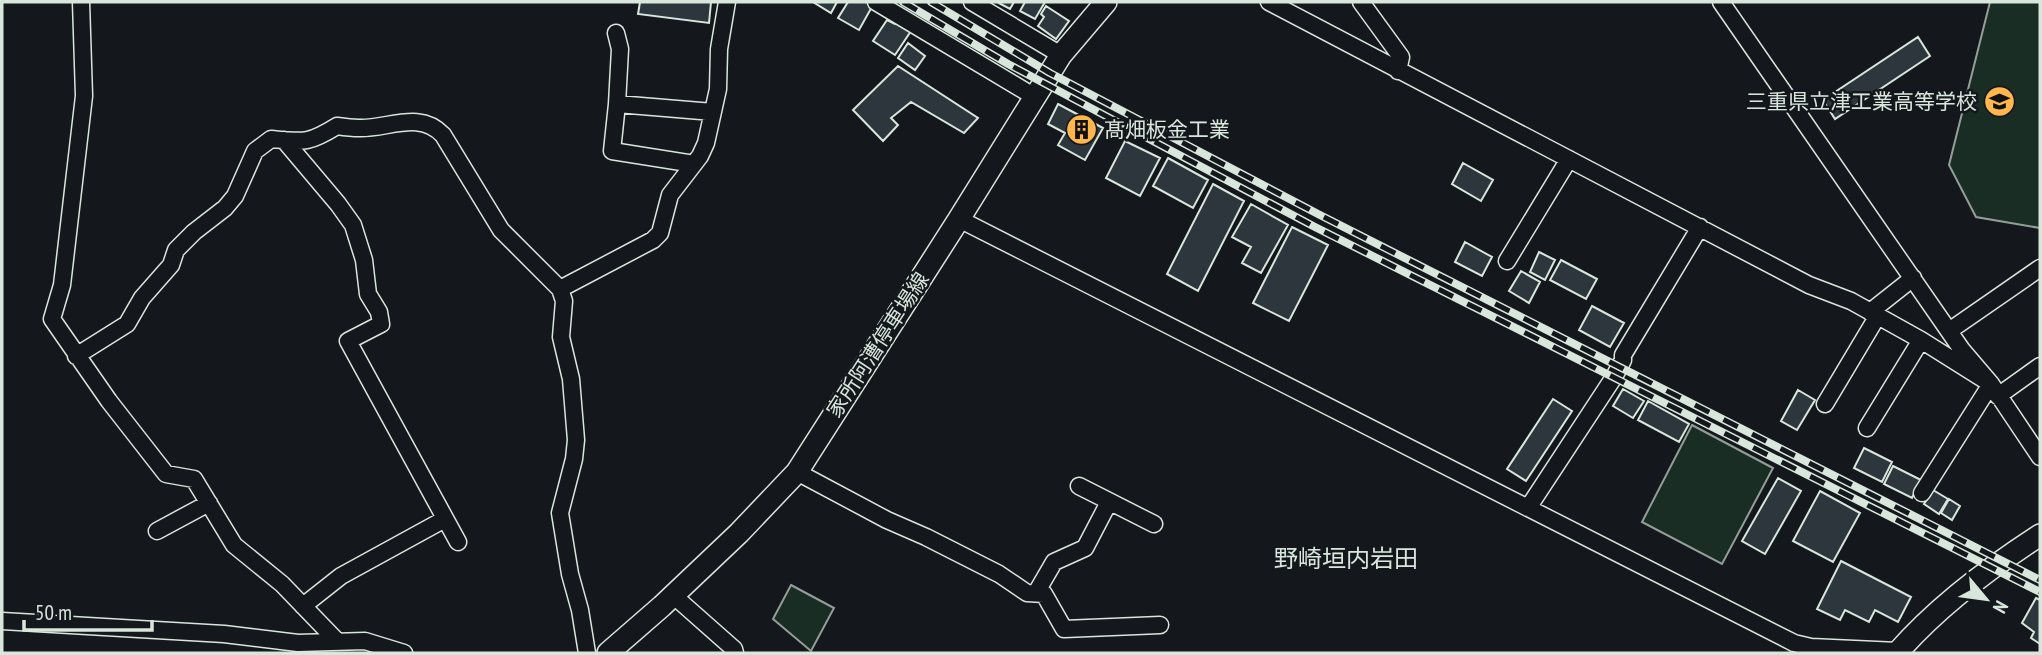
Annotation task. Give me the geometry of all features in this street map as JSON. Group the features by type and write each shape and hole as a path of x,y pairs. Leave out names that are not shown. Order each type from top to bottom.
{"main road":[{"name":"家所阿漕停車場線","path":"608,653 674,596 797,472 1061,55 1106,2"},
{"path":"1898,652 1941,610 2002,560 2040,535"}],"street":[{"path":"81,2 85,58 83,105 62,285 52,319 166,474 194,479 234,545 282,584 336,640"},
{"path":"560,289 653,240 660,233 670,195 706,143 718,89 719,48 727,2"},
{"path":"876,2 1035,97"},
{"path":"972,2 1061,55"},
{"path":"1269,2 1809,285 1851,301 1921,340 1995,390"},
{"path":"1361,2 1401,57 1398,71"},
{"path":"1721,2 1962,351 1995,390 2040,457"},
{"path":"616,33 620,49 612,151 694,164"},
{"path":"617,104 713,112"},
{"path":"76,355 127,324 142,299 170,265 176,250 225,208 235,196 255,150 271,139 298,143 315,140 337,126 360,129 415,122 433,126 443,135 502,230 560,289 564,301 561,337 571,379 576,440 574,459 560,513 587,653"},
{"path":"284,140 353,225 364,260 368,294 379,312 381,324 348,341 458,542"},
{"path":"1507,261 1569,159"},
{"path":"959,219 1794,643 1811,647 1898,652"},
{"path":"1528,508 1614,377 1623,355 1700,227"},
{"path":"1950,331 2040,268"},
{"path":"1825,404 1873,314 1913,278"},
{"path":"1867,428 1921,340"},
{"path":"1922,493 1995,390 2040,366"},
{"path":"797,472 988,569 1027,593 1044,594 1056,631 1160,625"},
{"path":"1079,486 1154,524"},
{"path":"1036,593 1054,562 1085,548 1109,502"},
{"path":"157,531 209,503"},
{"path":"303,606 341,576 445,519"},
{"path":"674,596 734,649 735,653"},
{"path":"2,621 224,634 298,643 365,641 404,653"}],"green space":[{"name":"三重県立津工業高等学校","path":"1990,2 2040,2 2040,228 1976,217 1949,165"},
{"path":"1692,425 1773,468 1722,564 1642,522"},
{"path":"791,585 834,608 811,651 773,619"}],"building":[{"path":"640,2 711,2 709,23 638,14"},
{"path":"813,2 837,2 831,13"},
{"path":"848,2 867,2 873,5 859,30 838,18"},
{"path":"997,2 1014,2 1010,9"},
{"path":"1025,2 1045,2 1035,19 1020,11"},
{"path":"1046,6 1069,21 1056,39 1038,26 1044,17 1041,14"},
{"path":"899,19 913,28 895,55 873,41 887,20 895,24"},
{"path":"1918,37 1930,56 1835,119 1823,100"},
{"path":"908,43 925,56 915,70 898,58"},
{"path":"898,66 978,118 964,133 911,102 891,118 898,125 883,141 853,110"},
{"name":"髙畑板金工業","path":"1058,104 1103,128 1085,160 1058,145 1065,133 1048,124"},
{"path":"1125,141 1160,158 1140,196 1106,178"},
{"path":"1168,158 1208,180 1193,208 1153,186"},
{"path":"1463,163 1493,180 1481,201 1452,184"},
{"path":"1213,184 1244,201 1198,291 1167,274"},
{"path":"1251,204 1288,225 1261,273 1242,263 1251,247 1232,237"},
{"path":"1292,227 1328,245 1289,321 1253,303"},
{"path":"1465,242 1492,257 1482,276 1455,262"},
{"path":"1539,252 1555,260 1545,280 1530,272"},
{"path":"1561,260 1597,279 1586,299 1550,280"},
{"path":"1521,271 1540,282 1529,303 1509,291"},
{"path":"1592,306 1624,323 1610,347 1579,330"},
{"path":"1623,389 1644,401 1633,418 1613,406"},
{"path":"1798,390 1815,400 1797,430 1781,421"},
{"path":"1553,399 1572,411 1526,481 1507,469"},
{"path":"1648,401 1689,424 1679,442 1638,420"},
{"path":"1864,448 1892,462 1882,482 1854,468"},
{"path":"1893,466 1921,480 1912,498 1884,484"},
{"path":"1778,478 1801,491 1765,554 1742,541"},
{"path":"1933,490 1948,499 1939,514 1924,504"},
{"path":"1820,491 1860,513 1833,562 1793,541"},
{"path":"1949,499 1960,506 1952,520 1941,513"},
{"path":"1841,561 1911,597 1898,622 1875,610 1869,622 1845,610 1840,620 1817,609"},
{"path":"2036,598 2040,600 2040,644 2031,638 2034,632 2022,623"}],"railway":[{"path":"903,2 1008,64 1315,227 2040,592"},
{"path":"931,2 1050,73 1318,214 2040,580"}],"place":[{"name":"三重県立津工業高等学校","path":"2000,102"},
{"name":"髙畑板金工業","path":"1081,130"}],"district":[{"name":"野崎垣内岩田","path":"1346,559"}]}
